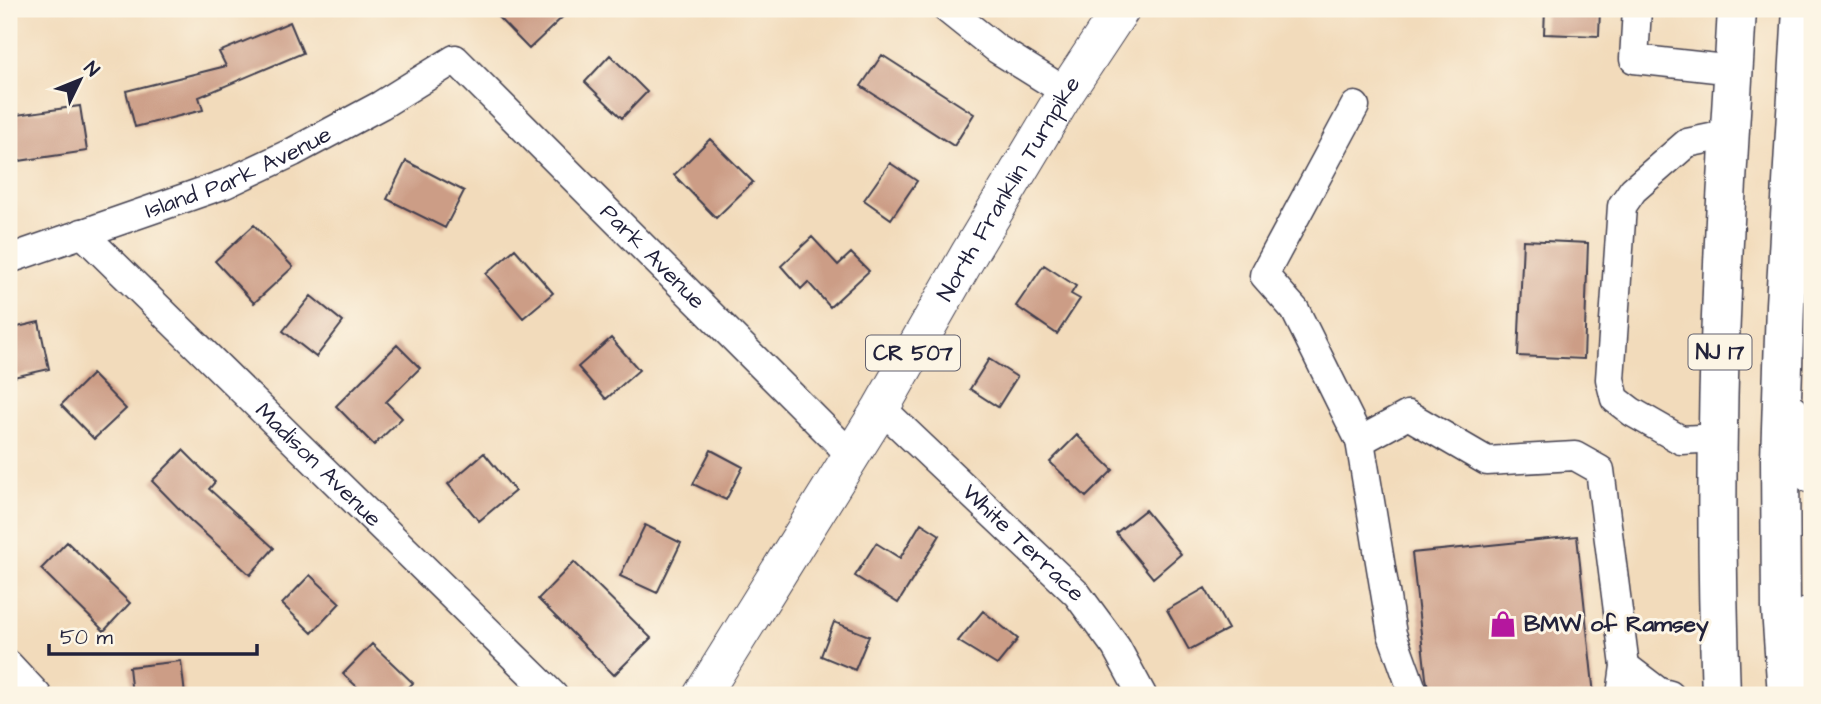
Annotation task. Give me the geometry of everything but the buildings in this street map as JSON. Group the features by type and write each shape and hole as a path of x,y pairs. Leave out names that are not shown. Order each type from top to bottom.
{"highway":[{"name":"NJ 17","path":"1721,695 1718,438 1722,290 1737,9"},
{"name":"NJ 17","path":"1787,695 1780,609 1780,459 1784,305 1802,9"},
{"path":"1782,381 1796,433 1812,474"},
{"path":"1787,695 1804,632 1812,615"}],"main road":[{"name":"North Franklin Turnpike","path":"702,695 881,408 1066,92 1121,9"}],"street":[{"path":"947,9 997,49 1066,92"},
{"path":"1637,9 1634,59 1734,70"},
{"path":"1798,63 1812,27"},
{"name":"Island Park Avenue","path":"9,259 225,184 293,152 381,105 455,59"},
{"name":"Park Avenue","path":"455,59 851,455"},
{"path":"1355,106 1264,275 1295,310 1360,441 1392,634 1414,695"},
{"path":"1718,438 1681,440 1615,399 1610,379 1622,206 1633,190 1686,143 1730,134"},
{"name":"Madison Avenue","path":"82,233 553,695"},
{"name":"White Terrace","path":"881,408 1077,594 1116,646 1142,695"},
{"path":"1360,441 1408,415 1487,461 1574,456 1601,470 1625,666 1621,695"},
{"path":"9,665 37,695"},
{"path":"1625,666 1659,692 1670,695"}],"place":[{"name":"BMW of Ramsey","path":"1503,624"}]}
